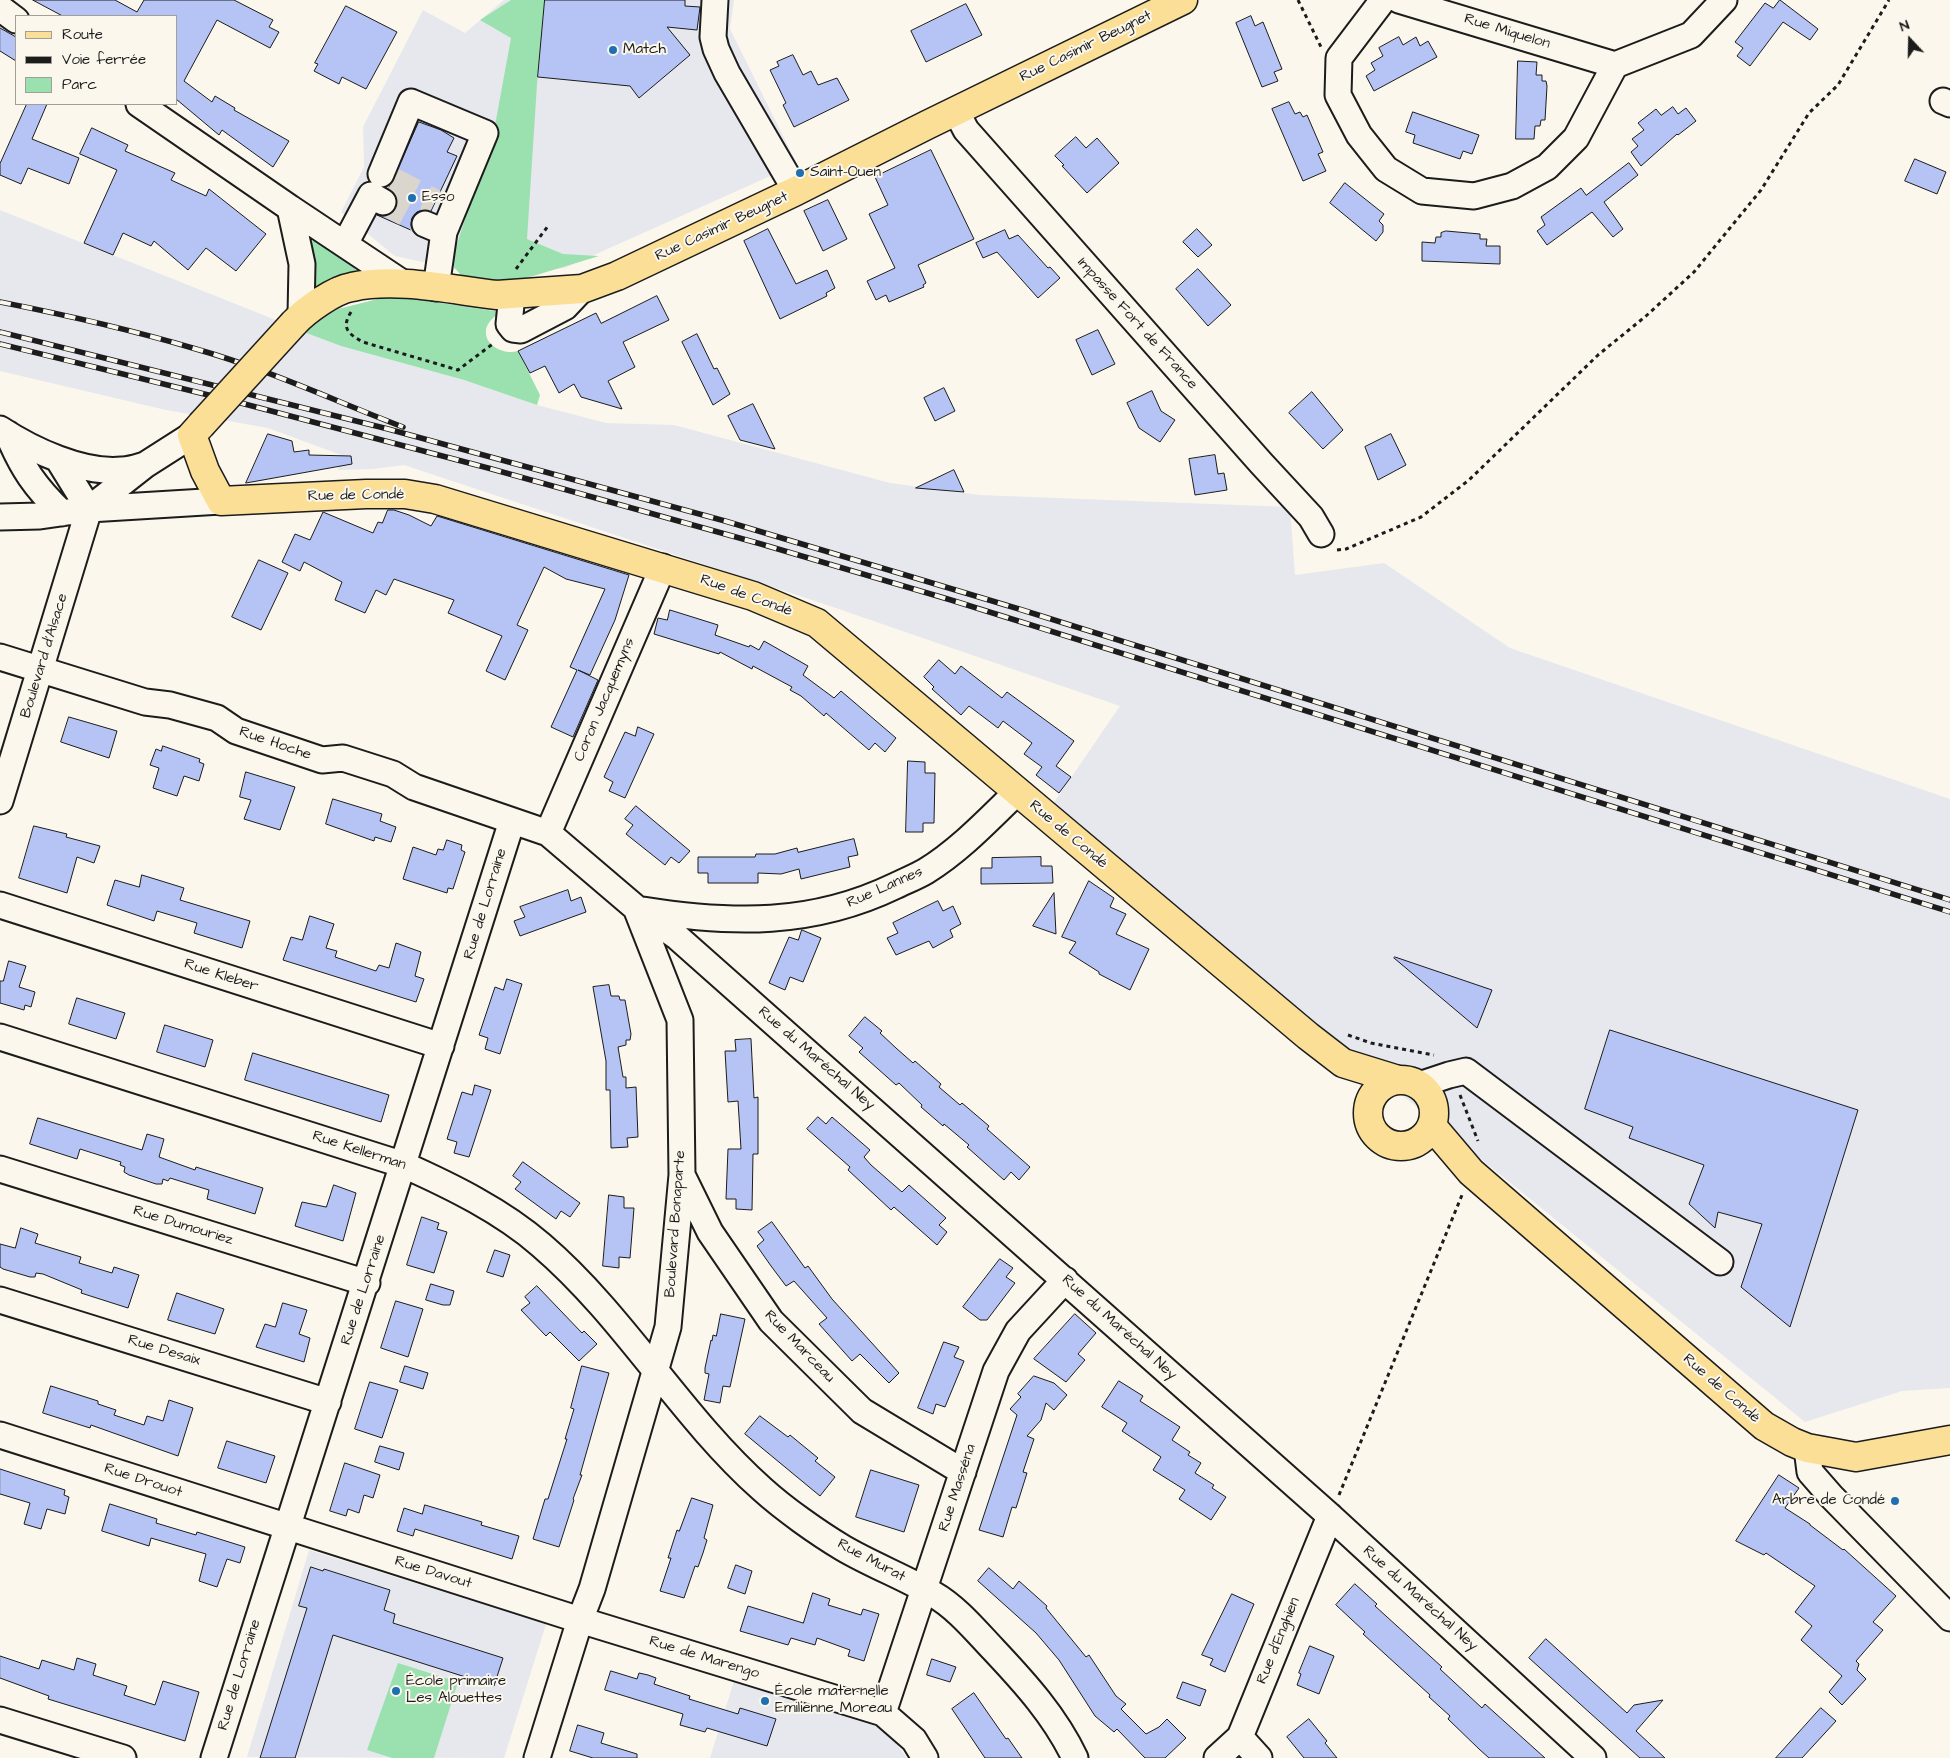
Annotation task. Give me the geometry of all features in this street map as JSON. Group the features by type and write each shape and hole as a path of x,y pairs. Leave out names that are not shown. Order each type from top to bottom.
{"main road":[{"name":"Rue Casimir Beugnet","path":"351,287 404,284 505,295 582,289 617,276 796,191 1183,0"},
{"path":"221,501 204,471 196,430 297,319 334,294 351,287"},
{"name":"Rue de Condé","path":"221,501 366,494 416,495 436,499 753,596 816,623 1308,1036 1343,1063 1409,1082"},
{"name":"Rue de Condé","path":"1343,1063 1368,1107"},
{"path":"1409,1082 1428,1092 1435,1114 1425,1134 1406,1146 1395,1146 1377,1136 1371,1127 1368,1107 1372,1097 1379,1088 1388,1083 1409,1082"},
{"name":"Rue de Condé","path":"1425,1134 1476,1161 1764,1426 1807,1448 1856,1456 1950,1440"}],"street":[{"path":"715,0 713,37 716,49 727,73 796,191"},
{"path":"1383,0 1339,58 1338,95 1359,135 1386,169 1422,191 1474,196 1512,186 1547,166 1576,138 1615,65 1691,35 1724,0"},
{"name":"Rue Miquelon","path":"1399,0 1615,65"},
{"path":"0,8 15,19"},
{"path":"345,244 382,187 411,102 486,132 439,217 436,288"},
{"path":"140,105 404,284"},
{"name":"Impasse Fort de France","path":"956,111 966,130 1254,456 1311,517 1321,534"},
{"path":"290,208 302,264 297,319"},
{"path":"505,295 509,324 513,329 521,330 565,307 582,289"},
{"path":"58,459 89,510 145,465 196,430"},
{"path":"4,431 58,459 97,469 122,470 145,465"},
{"path":"4,431 28,475 62,513"},
{"name":"Rue de Condé","path":"0,517 221,501"},
{"name":"Boulevard d'Alsace","path":"0,802 89,510"},
{"name":"Coron Jacquemyns","path":"548,833 663,567"},
{"name":"Rue Hoche","path":"0,657 145,702 170,704 217,718 236,731 322,760 343,758 393,774 414,787 548,833"},
{"name":"Rue Lannes","path":"636,908 684,916 724,919 798,917 837,909 873,896 925,872 979,830 1017,792"},
{"name":"Rue de Lorraine","path":"214,1758 367,1283 512,821"},
{"name":"Boulevard Bonaparte","path":"538,1758 580,1620 592,1589 668,1328 682,1175 680,1020 636,908 548,833"},
{"name":"Rue Kleber","path":"0,905 441,1046"},
{"name":"Rue du Maréchal Ney","path":"636,908 676,936 1065,1280 1330,1516 1593,1758"},
{"name":"Rue Kellerman","path":"0,1038 404,1165 430,1176 496,1213 540,1245 577,1280 657,1370"},
{"path":"1409,1082 1466,1071 1720,1262"},
{"name":"Rue Dumouriez","path":"0,1169 367,1283"},
{"name":"Rue Marceau","path":"682,1175 710,1232 770,1321 862,1411 963,1472"},
{"name":"Rue Masséna","path":"883,1713 996,1371 1018,1331 1065,1280"},
{"name":"Rue Desaix","path":"0,1300 328,1402"},
{"name":"Rue Murat","path":"657,1370 708,1436 778,1503 842,1548 935,1595 972,1626 1038,1698 1075,1758"},
{"name":"Rue Drouot","path":"0,1435 287,1527"},
{"path":"1807,1448 1810,1472 1950,1618"},
{"name":"Rue d'Enghien","path":"1218,1758 1240,1737 1330,1516"},
{"name":"Rue Davout","path":"287,1527 580,1620"},
{"name":"Rue de Marengo","path":"580,1620 883,1713 914,1740 925,1758"},
{"path":"0,1720 123,1758"},
{"path":"1240,1737 1258,1758"}],"path":[{"path":"1298,0 1323,51 1339,58"},
{"path":"1321,534 1323,551 1346,549 1422,517 1469,480 1598,355 1646,316 1694,272 1761,190 1809,113 1838,85 1888,0"},
{"path":"505,295 548,226"},
{"path":"351,287 354,307 345,321 346,328 352,336 363,342 458,370 513,329"},
{"path":"1330,1516 1476,1161 1458,1090 1437,1056 1371,1043 1344,1034"}],"shaded area":[{"path":"504,0 734,0 730,29 797,164 565,268 487,276 395,256 341,212 364,167 363,127 423,10 465,33"},
{"path":"0,210 341,346 464,380 537,405 606,423 674,425 890,483 979,495 1290,507 1295,575 1384,563 1510,648 1950,799 1950,1388 1902,1391 1805,1422 1185,919 1053,804 1120,706 830,606 404,465 373,469 338,470 341,455 268,428 166,410 0,371"},
{"name":"École primaire Les Alouettes","path":"309,1550 546,1624 504,1758 247,1757"},
{"name":"École maternelle Emilienne Moreau","path":"734,1681 868,1721 889,1734 907,1758 710,1758"}],"green space":[{"path":"511,0 545,0 537,84 527,239 563,254 599,256 520,280 498,283 465,280 454,267 454,253 494,131 511,38 480,20"},
{"path":"317,238 356,266 355,272 321,287 316,287 312,284 311,242"},
{"path":"386,297 415,299 501,312 488,324 486,336 492,345 502,351 518,351 540,395 537,405 464,380 341,346 304,332 323,315 334,310"},
{"path":"398,1663 458,1682 434,1758 392,1758 367,1750"}],"building":[{"path":"33,0 115,0 137,12 144,0 234,0 273,20 269,27 279,32 270,48 217,20 184,81 212,102 215,96 235,108 234,110 289,141 273,167 222,130 219,135 178,101 178,15 61,15"},
{"name":"Match","path":"545,0 685,0 685,6 700,7 697,30 667,27 690,55 639,98 630,86 538,77"},
{"path":"1780,0 1818,29 1810,40 1783,22 1750,66 1737,56 1743,48 1735,42 1765,3 1773,8"},
{"path":"966,4 982,35 926,62 911,31"},
{"path":"346,6 397,32 366,89 342,77 339,84 314,71 318,64 315,63"},
{"path":"1251,16 1255,26 1263,22 1282,69 1274,72 1278,81 1262,87 1236,23"},
{"path":"0,28 15,36 15,60 0,51"},
{"path":"1399,37 1403,45 1416,37 1420,46 1428,41 1437,57 1374,91 1366,76 1375,70 1371,63 1383,56 1379,48"},
{"path":"793,55 803,75 811,71 818,85 837,78 849,100 794,127 783,105 786,103 770,70 779,66 777,62"},
{"path":"1518,61 1537,62 1536,75 1542,75 1542,81 1546,81 1545,120 1541,120 1540,126 1535,126 1534,139 1516,139"},
{"path":"1289,102 1295,114 1300,112 1303,117 1307,115 1323,152 1318,154 1326,171 1303,181 1272,109"},
{"path":"27,105 47,105 32,139 79,158 69,184 28,168 21,184 0,175 0,164"},
{"path":"1673,107 1678,114 1686,108 1696,121 1677,134 1641,166 1631,152 1638,146 1632,139 1644,130 1638,123 1656,109 1661,115"},
{"path":"1413,112 1479,135 1472,154 1463,151 1460,159 1413,143 1415,135 1406,132"},
{"path":"419,122 441,130 454,138 447,152 457,156 431,211 423,210 417,212 412,218 411,225 413,231 377,215 390,215 396,209 396,195 389,189"},
{"path":"92,128 128,145 125,151 175,173 171,180 206,196 209,189 266,234 236,271 206,248 188,270 154,241 151,246 123,233 113,255 84,243 117,170 80,154"},
{"path":"1076,137 1086,148 1097,138 1119,163 1087,193 1055,156"},
{"path":"931,150 974,239 918,265 926,283 923,285 924,287 889,302 886,295 876,300 867,281 895,268 869,214 888,205 875,177"},
{"path":"1915,159 1946,172 1937,194 1905,181"},
{"path":"1629,163 1638,175 1604,202 1623,229 1613,237 1592,212 1547,245 1537,231 1545,225 1541,217 1581,188 1586,195"},
{"path":"1345,183 1384,214 1379,221 1383,225 1383,232 1376,241 1330,203"},
{"path":"828,200 847,239 823,251 804,211"},
{"path":"768,229 796,284 827,270 835,288 826,293 827,296 780,319 744,241"},
{"path":"1197,229 1212,245 1198,257 1183,242"},
{"path":"1005,230 1009,239 1018,235 1048,268 1050,267 1060,278 1038,298 997,252 983,258 976,243"},
{"path":"1446,231 1480,234 1480,239 1487,239 1486,246 1500,246 1500,264 1422,261 1422,242 1435,243 1436,237 1441,237 1441,233"},
{"path":"1198,269 1231,305 1208,326 1176,289"},
{"path":"657,296 669,320 623,342 635,367 608,381 622,409 581,397 574,384 559,393 545,366 530,373 518,351 596,313 601,323"},
{"path":"1098,330 1115,364 1092,375 1076,340"},
{"path":"697,334 714,369 717,368 730,394 713,405 682,342"},
{"path":"944,388 955,411 935,421 924,398"},
{"path":"1152,391 1161,411 1175,420 1160,442 1139,428 1127,403"},
{"path":"1312,392 1343,430 1323,449 1289,413"},
{"path":"753,404 775,449 740,440 728,416"},
{"path":"268,434 292,441 294,452 309,450 309,455 351,456 352,464 246,483"},
{"path":"1391,434 1406,465 1378,480 1365,447"},
{"path":"1215,455 1218,474 1224,473 1227,490 1195,495 1189,459"},
{"path":"954,470 964,492 916,488"},
{"path":"388,510 409,515 431,526 437,516 629,575 615,620 590,675 578,670 598,680 573,737 551,727 577,670 570,667 605,589 566,579 544,567 517,625 528,630 505,680 486,671 502,636 448,613 454,600 394,579 386,595 376,590 365,613 335,600 342,582 304,562 300,571 282,562 295,534 310,540 323,512 373,533 378,522 382,523"},
{"path":"259,560 288,573 261,630 232,617"},
{"path":"670,610 718,625 715,635 749,647 750,645 759,650 764,641 808,666 803,675 834,698 841,691 896,738 885,752 875,743 869,750 826,713 824,716 801,696 790,690 792,687 753,666 752,669 720,652 719,654 654,634 658,618 667,620"},
{"path":"939,660 955,674 961,666 1002,698 1007,692 1074,741 1056,766 1071,777 1059,793 1036,775 1042,767 1024,754 1032,743 1003,721 998,728 969,706 961,715 932,689 934,687 924,677"},
{"path":"69,717 117,731 109,758 61,742"},
{"path":"638,727 654,734 625,798 609,791 613,782 604,777 625,732 635,736"},
{"path":"163,746 200,759 199,762 204,764 199,781 184,776 177,796 153,788 159,768 150,765 156,749 161,751"},
{"path":"908,761 925,762 925,773 935,773 934,823 923,823 923,832 906,832"},
{"path":"246,772 295,787 280,830 244,819 251,800 240,797"},
{"path":"333,799 382,814 380,821 396,827 391,842 375,837 374,841 326,824"},
{"path":"636,806 690,851 679,863 671,857 665,865 626,834 633,825 625,819"},
{"path":"34,826 67,834 66,837 100,846 94,863 77,857 67,893 19,878"},
{"path":"854,839 858,855 848,857 850,867 801,879 799,869 781,874 758,873 758,883 708,883 708,873 698,873 698,857 755,857 756,854 775,854 797,848 798,852"},
{"path":"447,840 462,845 461,850 465,852 453,889 448,888 447,893 403,879 413,847 436,855 438,849 443,850"},
{"path":"1041,857 1041,866 1052,866 1053,883 981,884 981,868 992,868 992,858"},
{"path":"142,875 184,888 180,900 250,921 242,948 194,933 197,923 157,911 154,921 107,905 115,880 139,887"},
{"path":"1089,881 1114,898 1110,907 1126,914 1116,934 1149,949 1130,990 1099,974 1099,972 1069,953 1076,942 1062,937"},
{"path":"568,890 571,901 581,897 586,912 520,936 514,921 525,917 520,907"},
{"path":"1054,893 1056,934 1033,926"},
{"path":"938,901 943,911 953,906 961,924 950,930 953,937 933,948 929,941 896,955 887,938 898,933 893,923"},
{"path":"310,916 334,924 326,948 337,951 335,957 376,971 379,965 389,968 396,943 421,952 415,976 424,979 416,1002 283,960 291,937 302,940"},
{"path":"802,930 821,938 803,982 790,977 785,990 769,983 789,937 798,940"},
{"path":"1394,958 1492,990 1477,1028"},
{"path":"9,961 26,966 19,987 35,992 31,1007 25,1005 24,1010 0,1003 0,981 3,981"},
{"path":"507,979 522,984 500,1054 485,1049 488,1038 479,1035 495,987 503,990"},
{"path":"609,985 611,996 619,996 620,1000 625,1000 631,1034 630,1040 626,1040 626,1045 618,1047 623,1077 626,1077 626,1088 636,1087 638,1137 627,1138 628,1147 611,1148 610,1090 606,1090 606,1061 593,987"},
{"path":"77,998 125,1013 116,1039 69,1024"},
{"path":"865,1017 882,1031 880,1033 913,1063 915,1061 941,1084 939,1087 960,1105 962,1103 989,1126 987,1129 1030,1167 1019,1180 1011,1172 1004,1180 967,1147 969,1145 921,1107 922,1105 899,1083 896,1085 859,1052 863,1048 849,1036"},
{"path":"165,1025 213,1040 205,1067 157,1052"},
{"path":"1610,1030 1858,1110 1790,1327 1741,1287 1762,1224 1718,1212 1715,1228 1689,1204 1704,1165 1629,1138 1633,1127 1585,1109"},
{"path":"751,1039 754,1098 758,1097 758,1154 753,1154 752,1210 736,1209 736,1199 726,1199 728,1149 741,1149 738,1101 728,1102 725,1051 736,1051 735,1040"},
{"path":"253,1053 389,1095 381,1122 245,1080"},
{"path":"475,1085 491,1090 469,1157 454,1153 457,1142 447,1139 462,1092 472,1095"},
{"path":"818,1117 826,1124 832,1117 870,1150 864,1157 871,1165 902,1192 909,1185 946,1218 939,1225 947,1232 937,1245 894,1207 891,1210 848,1170 850,1167 807,1129"},
{"path":"38,1118 142,1150 147,1134 164,1139 159,1157 195,1170 196,1167 263,1188 255,1214 207,1199 209,1190 170,1178 168,1181 163,1179 162,1184 156,1184 129,1175 124,1172 125,1167 120,1165 121,1162 80,1149 77,1159 30,1144"},
{"path":"523,1162 580,1203 570,1217 561,1211 556,1219 515,1189 521,1182 513,1176"},
{"path":"334,1185 356,1193 343,1241 295,1226 302,1202 326,1207"},
{"path":"609,1195 624,1197 624,1208 634,1208 630,1258 619,1257 619,1268 603,1266"},
{"path":"422,1217 439,1223 437,1229 447,1232 434,1273 407,1265"},
{"path":"772,1222 805,1268 808,1266 832,1299 899,1373 889,1383 860,1354 852,1361 819,1324 827,1318 794,1281 786,1286 771,1266 757,1246 764,1240 758,1232"},
{"path":"21,1228 38,1234 35,1243 81,1257 79,1263 112,1273 114,1267 139,1275 128,1308 81,1293 82,1290 43,1274 36,1273 35,1277 30,1277 0,1267 0,1244 15,1248"},
{"path":"495,1250 510,1255 503,1277 487,1272"},
{"path":"1000,1259 1013,1268 1006,1277 1015,1283 987,1320 980,1320 963,1307"},
{"path":"431,1284 454,1291 450,1305 426,1300"},
{"path":"537,1286 582,1333 584,1331 597,1344 579,1361 550,1332 546,1336 521,1310 530,1303 525,1297"},
{"path":"177,1293 224,1309 215,1334 168,1320"},
{"path":"396,1301 423,1309 408,1357 381,1348"},
{"path":"283,1303 307,1310 299,1334 310,1338 304,1362 256,1347 265,1324 275,1327"},
{"path":"721,1314 745,1319 730,1387 723,1386 720,1403 704,1400 709,1374 705,1373 705,1368 711,1340 713,1335 716,1336"},
{"path":"1075,1314 1096,1333 1078,1354 1085,1360 1066,1382 1034,1359"},
{"path":"944,1342 959,1347 954,1357 964,1361 945,1407 936,1404 933,1414 918,1408"},
{"path":"405,1366 428,1373 423,1389 400,1382"},
{"path":"582,1366 609,1373 580,1475 582,1475 559,1547 533,1539 545,1499 548,1499 567,1439 565,1439 574,1409 571,1408"},
{"path":"1034,1376 1054,1383 1067,1395 1054,1410 1046,1403 1041,1420 1027,1436 1034,1439 1023,1472 1027,1473 1016,1508 1012,1507 1003,1537 979,1530 1017,1415 1010,1409 1021,1397 1018,1394"},
{"path":"1119,1381 1143,1396 1140,1401 1180,1427 1172,1440 1190,1452 1188,1455 1201,1463 1195,1473 1214,1485 1212,1488 1226,1497 1211,1520 1179,1499 1185,1490 1153,1470 1161,1457 1122,1431 1127,1423 1102,1407"},
{"path":"370,1382 398,1390 382,1438 355,1429"},
{"path":"51,1386 98,1401 98,1404 116,1410 114,1415 144,1425 147,1416 163,1421 169,1400 193,1408 178,1456 91,1425 90,1428 43,1413"},
{"path":"760,1416 788,1437 790,1435 818,1458 815,1461 835,1477 820,1496 745,1434"},
{"path":"227,1441 275,1456 266,1483 218,1468"},
{"path":"380,1446 404,1453 399,1470 375,1462"},
{"path":"345,1463 380,1475 373,1498 364,1495 359,1513 348,1509 346,1516 330,1511"},
{"path":"0,1469 65,1490 64,1495 69,1497 65,1514 47,1509 41,1529 24,1524 30,1503 0,1494"},
{"path":"871,1470 919,1485 904,1532 856,1517"},
{"path":"1779,1475 1799,1488 1785,1508 1844,1549 1896,1596 1873,1622 1883,1630 1856,1661 1859,1664 1857,1670 1866,1679 1842,1705 1829,1692 1842,1676 1801,1640 1812,1626 1795,1612 1815,1586 1766,1553 1764,1555 1736,1541"},
{"path":"692,1498 713,1505 704,1538 707,1540 703,1553 698,1567 695,1566 684,1598 660,1591 671,1558 668,1558 677,1530 679,1531"},
{"path":"110,1504 157,1519 156,1523 196,1535 197,1532 245,1547 240,1563 227,1559 217,1587 199,1581 206,1554 151,1538 149,1546 102,1531"},
{"path":"425,1505 482,1522 481,1525 519,1536 512,1559 415,1529 413,1536 397,1531 404,1508 422,1514"},
{"path":"736,1565 752,1571 745,1594 728,1588"},
{"path":"311,1567 323,1571 324,1569 390,1590 384,1610 395,1614 393,1623 503,1658 494,1686 333,1635 295,1758 260,1758 307,1608 299,1606"},
{"path":"989,1568 1013,1589 1019,1581 1047,1606 1046,1608 1086,1657 1089,1655 1116,1696 1126,1704 1121,1709 1146,1734 1159,1727 1167,1719 1186,1738 1165,1758 1145,1758 1117,1729 1114,1732 1095,1716 1059,1660 1036,1633 978,1581"},
{"path":"1355,1584 1377,1604 1375,1606 1442,1667 1440,1669 1482,1708 1485,1704 1545,1758 1489,1758 1479,1749 1448,1719 1450,1716 1429,1697 1430,1695 1363,1634 1365,1632 1336,1605"},
{"path":"813,1593 830,1599 828,1605 861,1615 863,1609 879,1614 864,1661 848,1656 850,1650 817,1638 815,1645 791,1638 788,1645 740,1631 748,1606 803,1623"},
{"path":"1232,1594 1254,1604 1225,1672 1210,1665 1213,1659 1202,1655"},
{"path":"1546,1639 1627,1713 1634,1705 1663,1700 1636,1731 1665,1758 1640,1758 1529,1658"},
{"path":"1310,1646 1334,1656 1319,1694 1297,1685 1301,1674 1299,1673"},
{"path":"0,1656 39,1669 42,1660 74,1670 77,1658 96,1664 93,1675 127,1686 124,1695 155,1705 163,1681 199,1692 185,1741 48,1699 49,1696 0,1678"},
{"path":"932,1659 956,1667 950,1682 927,1675"},
{"path":"611,1671 637,1679 639,1673 648,1675 656,1678 654,1684 690,1696 689,1699 738,1714 740,1708 776,1719 767,1746 707,1728 705,1732 680,1725 683,1714 605,1690"},
{"path":"1183,1682 1206,1690 1200,1706 1177,1698"},
{"path":"974,1693 1006,1739 1008,1738 1022,1758 985,1758 952,1709"},
{"path":"1821,1708 1836,1721 1802,1758 1776,1758"},
{"path":"1309,1719 1327,1741 1325,1743 1337,1758 1304,1758 1287,1737"},
{"path":"578,1725 604,1733 601,1743 637,1754 637,1758 593,1758 570,1751"}],"tunnel":[{"path":"393,180 435,202"},
{"path":"383,202 425,224"}],"railway":[{"path":"0,302 123,329 222,357 403,427"},
{"path":"0,332 388,429 725,521 1019,609 1950,900"},
{"path":"0,344 237,402 488,468 761,544 951,600 1950,912"}],"place":[{"name":"Match","path":"613,50"},
{"name":"Saint-Ouen","path":"800,173"},
{"name":"Esso","path":"412,198"},
{"name":"Arbre de Condé","path":"1895,1501"},
{"name":"École primaire Les Alouettes","path":"396,1691"},
{"name":"École maternelle Emilienne Moreau","path":"765,1701"}]}
